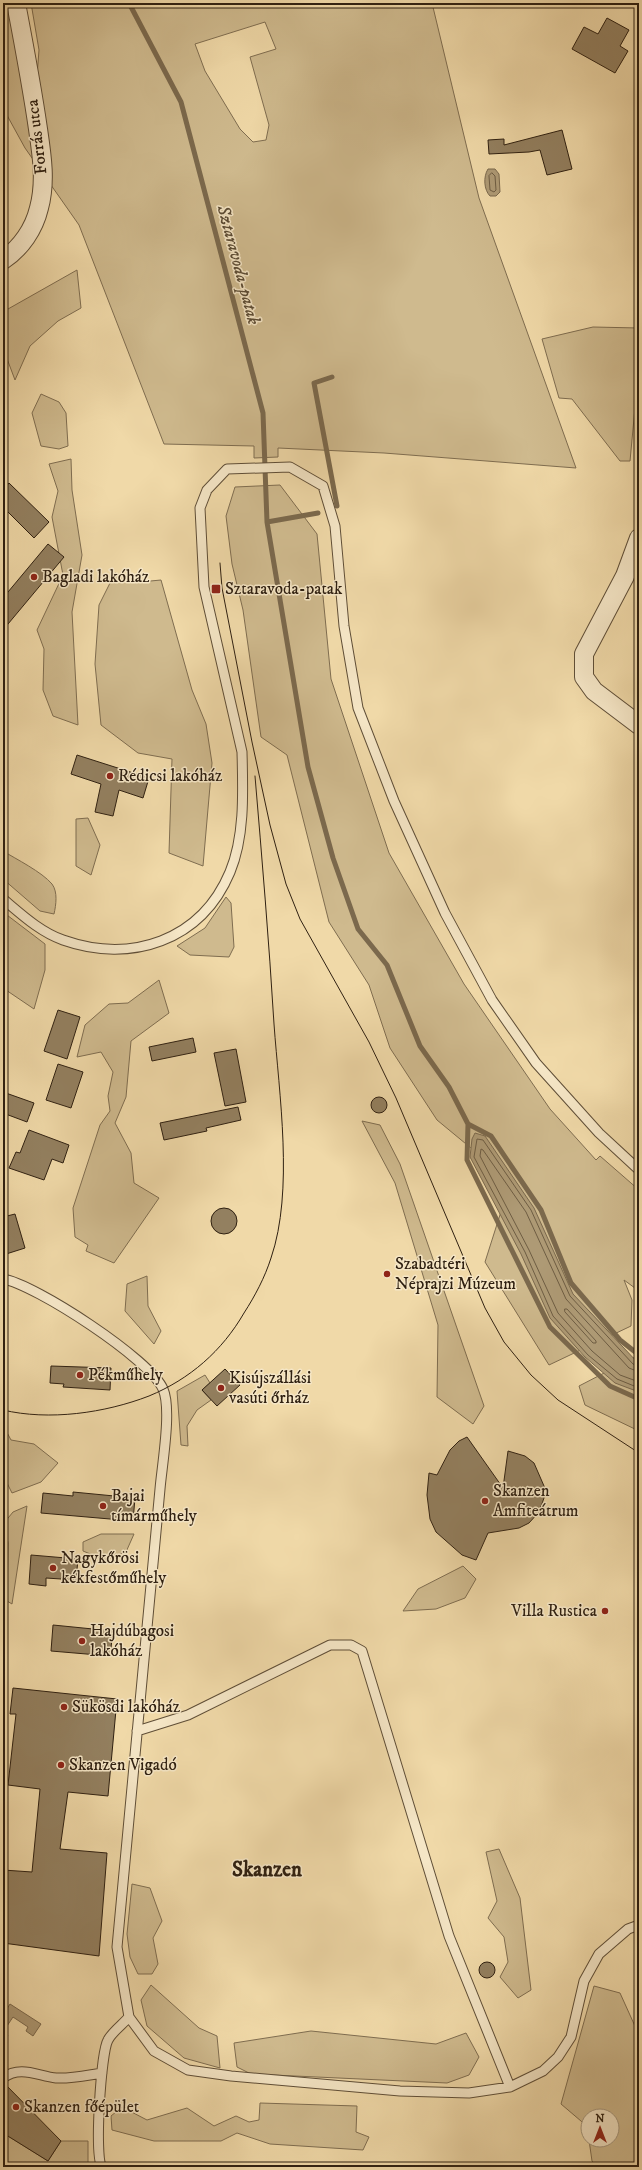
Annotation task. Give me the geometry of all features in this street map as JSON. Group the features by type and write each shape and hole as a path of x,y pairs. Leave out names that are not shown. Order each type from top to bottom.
{"street":[{"name":"Forrás utca","path":"3,260 20,244 33,225 39,209 43,183 35,105 16,3"},
{"path":"639,538 625,576 584,654 584,677 594,691 639,725"}],"lane":[{"path":"3,899 37,926 62,940 98,949 139,948 163,942 185,929 211,904 230,872 237,846 242,805 242,752 204,587 200,508 207,490 227,469 290,467 322,486 334,526 344,626 358,708 394,801 445,913 492,1000 536,1063 599,1133 639,1170"},
{"path":"3,1279 37,1292 124,1349 145,1366 164,1390 166,1420 117,1947 129,2017 154,2051 188,2070 231,2076 400,2091 469,2093 510,2087 543,2071 558,2056 571,2037 584,1981 599,1954 628,1929 639,1925"},
{"path":"137,1731 188,1715 325,1646 341,1644 351,1645 362,1651 449,1936 510,2087"},
{"path":"102,2167 99,2163 97,2147 102,2073 108,2040 129,2017"},
{"path":"3,2078 9,2073 23,2071 57,2078 102,2073"}],"shaded area":[{"path":"3,3 16,3 35,103 39,50 31,3 432,3 479,198 576,468 384,453 278,448 278,457 254,458 254,446 164,444 79,225 25,148 3,108","holes":["265,22 276,49 250,57 269,125 266,140 253,142 240,129 205,71 195,44"]},
{"path":"77,270 81,308 58,321 30,346 15,380 3,348 3,309 8,309"},
{"path":"593,327 639,328 639,365 630,461 620,461 572,399 559,398 542,339"},
{"path":"41,394 59,402 66,413 68,446 59,449 41,446 32,413"},
{"path":"71,459 72,490 82,555 72,612 78,725 53,716 43,690 44,649 37,630 63,575 52,517 58,491 49,464"},
{"path":"280,485 317,534 331,679 389,853 464,984 550,1109 596,1160 600,1156 639,1190 639,1291 624,1280 632,1300 631,1326 549,1365 485,1262 505,1199 483,1158 437,1120 390,1048 369,985 329,922 287,755 261,737 243,610 232,564 226,516 235,487"},
{"path":"115,573 140,582 161,580 192,690 206,724 212,763 203,866 169,853 172,759 138,753 101,725 95,664 99,605"},
{"path":"88,818 100,845 91,875 76,866 76,819"},
{"path":"3,851 36,870 48,879 54,887 56,895 54,914 40,911 3,879"},
{"path":"226,897 231,903 234,947 229,957 190,955 177,946 205,928"},
{"path":"3,912 45,944 45,970 34,1009 3,988"},
{"path":"159,980 169,1013 131,1041 126,1097 115,1123 131,1153 134,1183 159,1198 114,1263 86,1251 88,1245 75,1237 73,1208 100,1125 110,1111 108,1096 113,1072 101,1052 77,1057 85,1025 109,1004 128,1003"},
{"path":"362,1121 380,1125 400,1164 484,1406 473,1424 437,1397 438,1325 395,1183"},
{"path":"147,1276 148,1306 161,1331 154,1344 125,1311 127,1284"},
{"path":"639,1355 639,1431 585,1405 579,1386"},
{"path":"205,1375 210,1383 202,1390 211,1400 197,1410 187,1426 188,1446 181,1445 177,1391"},
{"path":"3,1425 11,1440 34,1444 58,1463 41,1482 12,1493 3,1475"},
{"path":"27,1506 12,1604 7,1601 8,1543 4,1523 13,1512"},
{"path":"101,1534 134,1534 126,1552 105,1560 83,1551 83,1542"},
{"path":"463,1566 476,1579 465,1598 436,1609 403,1611 418,1589"},
{"path":"499,1849 520,1898 531,1990 518,1998 500,1977 508,1962 504,1937 488,1918 497,1901 486,1852"},
{"path":"132,1884 150,1888 162,1921 153,1938 158,1964 152,1974 138,1974 130,1957 127,1934"},
{"path":"151,1985 199,2028 217,2036 220,2068 184,2058 147,2026 141,2000"},
{"path":"594,1986 620,1993 639,2035 639,2167 597,2167 592,2161 590,2148 620,2148 620,2108 580,2108 580,2120 561,2104"},
{"path":"311,2031 436,2044 466,2033 479,2057 469,2075 447,2083 251,2074 237,2067 234,2043"},
{"path":"260,2103 357,2106 356,2132 369,2137 363,2150 270,2144 237,2133 221,2141 154,2141 112,2130 111,2116 122,2107 147,2120 187,2108 214,2126 236,2116 249,2122 259,2120"},
{"path":"3,2133 48,2161 61,2141 88,2141 88,2167 3,2167"}],"water":[{"path":"488,169 495,169 499,174 500,192 496,196 490,196 485,187 485,176"},
{"path":"475,1133 485,1136 534,1208 573,1294 639,1364 639,1392 615,1383 585,1357 550,1318 521,1254 470,1157 472,1139"},
{"path":"10,2004 41,2024 33,2036 26,2031 28,2027 13,2017 3,2032 3,2015"},
{"path":"3,2032 8,2035 3,2042"}],"building":[{"path":"607,18 629,30 620,46 628,51 615,73 572,49 584,27 598,34"},
{"path":"562,130 572,169 547,175 540,150 489,154 488,140 504,139 504,145"},
{"path":"9,483 49,522 34,538 3,507 3,490"},
{"name":"Bagladi lakóház","path":"48,544 64,557 3,630 3,598"},
{"name":"Rédicsi lakóház","path":"77,755 149,778 143,798 119,790 113,816 95,812 101,784 71,774"},
{"path":"58,1010 80,1017 67,1059 44,1051"},
{"path":"193,1038 196,1052 152,1061 149,1047"},
{"path":"236,1049 246,1102 225,1106 214,1053"},
{"path":"58,1064 83,1072 71,1108 46,1100"},
{"path":"3,1092 34,1103 27,1122 3,1113"},
{"path":"379,1097 386,1102 387,1105 382,1112 379,1113 372,1108 371,1105 376,1098"},
{"path":"238,1107 241,1120 206,1128 207,1131 164,1140 160,1123"},
{"path":"29,1130 69,1145 63,1163 52,1159 44,1180 9,1168 16,1152 20,1153"},
{"path":"224,1208 233,1212 237,1221 233,1230 224,1234 215,1230 211,1221 215,1212"},
{"path":"15,1214 25,1248 3,1255 3,1217"},
{"name":"Pékműhely","path":"51,1366 111,1368 110,1390 63,1387 64,1384 50,1383"},
{"name":"Kisújszállási vasúti őrház","path":"225,1369 240,1385 217,1406 202,1390"},
{"name":"Skanzen Amfiteátrum","path":"467,1437 503,1488 508,1451 525,1456 534,1463 544,1486 544,1498 539,1512 529,1523 519,1528 488,1533 476,1560 462,1555 436,1532 430,1519 427,1495 429,1473 437,1475 450,1450 459,1441"},
{"name":"Bajai tímárműhely","path":"73,1492 135,1498 133,1521 41,1513 43,1493 73,1496"},
{"name":"Nagykőrösi kékfestőműhely","path":"31,1555 78,1559 76,1580 46,1578 46,1586 29,1584"},
{"name":"Hajdúbagosi lakóház","path":"53,1625 113,1631 110,1656 51,1651"},
{"path":"13,1688 117,1699 108,1796 68,1792 60,1849 107,1853 99,1956 3,1943 3,1870 32,1872 40,1789 8,1785 16,1714 10,1714"},
{"path":"484,1962 490,1962 495,1967 493,1976 490,1978 484,1978 479,1973 479,1967"},
{"name":"Skanzen főépület","path":"3,2084 5,2084 61,2141 48,2161 3,2133"}],"waterway":[{"name":"Sztaravoda-patak","path":"129,3 181,102 263,413 267,522 308,767 333,858 358,929 387,965 420,1046 449,1087 468,1124 491,1136 541,1210 571,1283 620,1340 639,1355"},
{"path":"332,377 314,383 337,506"},
{"path":"267,522 318,513"},
{"path":"468,1124 467,1160 550,1327 610,1386 639,1399"}],"tram line":[{"path":"220,563 222,588 270,825 286,884 300,919 369,1042 396,1098 485,1308 504,1342 531,1375 558,1400 639,1453"},
{"path":"3,1410 39,1415 77,1414 132,1402 164,1389 178,1381 204,1362 226,1340 248,1307 266,1272 278,1232 282,1203 283,1142 255,776"}],"place":[{"name":"Bagladi lakóház","path":"34,577"},
{"name":"Sztaravoda-patak","path":"216,589"},
{"name":"Rédicsi lakóház","path":"110,776"},
{"name":"Szabadtéri Néprajzi Múzeum","path":"387,1274"},
{"name":"Pékműhely","path":"80,1375"},
{"name":"Kisújszállási vasúti őrház","path":"221,1388"},
{"name":"Skanzen Amfiteátrum","path":"485,1501"},
{"name":"Bajai tímárműhely","path":"103,1506"},
{"name":"Nagykőrösi kékfestőműhely","path":"53,1568"},
{"name":"Villa Rustica","path":"605,1611"},
{"name":"Hajdúbagosi lakóház","path":"82,1641"},
{"name":"Sükösdi lakóház","path":"64,1707"},
{"name":"Skanzen Vigadó","path":"61,1765"},
{"name":"Skanzen főépület","path":"16,2107"}],"district":[{"name":"Skanzen","path":"267,1870"}]}
